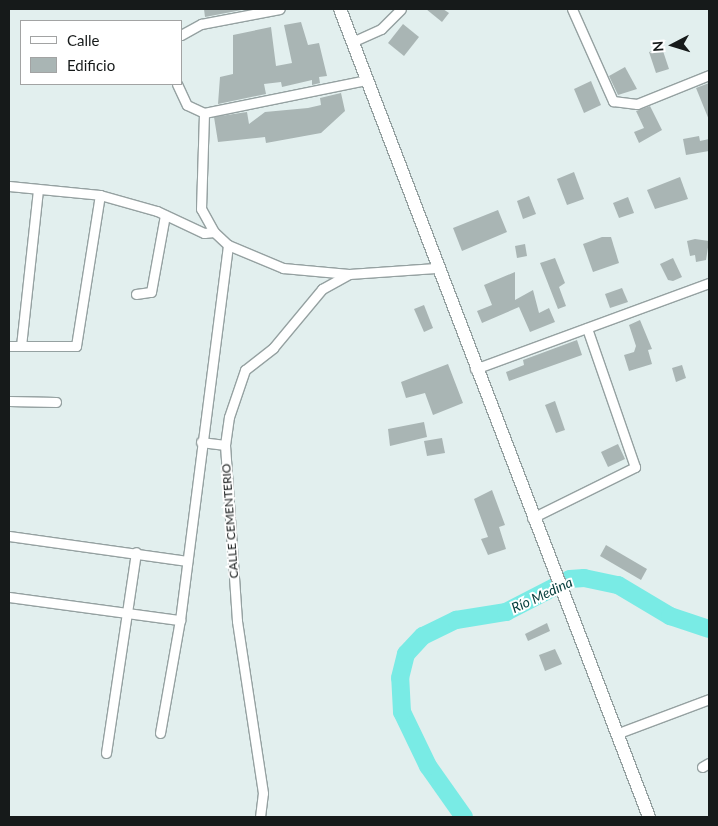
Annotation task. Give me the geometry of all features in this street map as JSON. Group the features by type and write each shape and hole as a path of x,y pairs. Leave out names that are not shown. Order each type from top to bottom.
{"main road":[{"path":"340,9 436,268 544,550 650,817"}],"street":[{"path":"182,34 194,26 280,9"},
{"path":"352,42 381,29 401,9"},
{"path":"572,9 613,101 637,104 709,75"},
{"path":"177,85 187,105 204,114 366,80"},
{"path":"204,114 199,185 202,209 214,232 228,245 283,268 349,274 436,268"},
{"path":"9,186 100,195 165,215 204,233 214,232"},
{"path":"22,346 38,189"},
{"path":"9,346 76,346 100,195"},
{"path":"136,294 152,292 165,215"},
{"path":"160,734 180,620 201,442 228,245"},
{"name":"CALLE CEMENTERIO","path":"260,817 264,792 237,621 225,445 245,370 273,348 322,289 349,274"},
{"path":"475,369 709,283"},
{"path":"532,518 635,467 587,328"},
{"path":"9,401 56,402"},
{"path":"201,442 225,445"},
{"path":"9,536 136,552 187,561"},
{"path":"106,753 136,552"},
{"path":"9,597 180,620"},
{"path":"616,734 709,699"}],"building":[{"path":"204,9 247,9 205,17"},
{"path":"426,9 443,9 449,13 442,22"},
{"path":"301,22 308,45 319,43 327,76 319,77 320,83 312,85 312,80 282,87 281,82 264,84 266,94 218,104 220,77 233,74 233,35 271,27 276,66 292,63 284,25"},
{"path":"403,24 419,37 404,56 388,43"},
{"path":"662,48 669,69 656,73 649,52"},
{"path":"625,67 637,89 618,95 609,76"},
{"path":"591,81 601,105 584,113 574,89"},
{"path":"709,83 709,120 696,88"},
{"path":"341,93 345,111 321,133 266,143 265,137 218,142 214,117 247,112 249,124 265,112 321,105 320,98"},
{"path":"650,106 662,130 639,143 634,132 644,128 636,111"},
{"path":"699,136 700,141 709,139 709,151 686,155 683,139"},
{"path":"574,172 584,199 567,205 557,179"},
{"path":"680,177 688,199 655,209 647,190"},
{"path":"529,196 536,214 523,219 517,201"},
{"path":"628,197 634,213 619,218 613,203"},
{"path":"498,210 507,232 462,251 453,228"},
{"path":"602,237 611,237 619,263 593,272 583,244"},
{"path":"695,239 709,241 706,260 696,262 695,255 690,256 687,241"},
{"path":"525,244 527,256 517,258 515,246"},
{"path":"555,258 565,283 559,287 566,306 558,309 540,263"},
{"path":"673,258 682,277 673,281 668,280 660,264"},
{"path":"515,272 515,300 533,290 539,313 549,308 555,322 530,332 519,307 482,323 477,311 492,305 484,285"},
{"path":"622,288 628,302 610,308 605,294"},
{"path":"424,305 433,328 424,332 414,309"},
{"path":"640,320 652,349 648,350 652,364 629,371 624,355 634,352 636,346 629,325"},
{"path":"577,340 582,355 509,381 506,372 524,365 523,360"},
{"path":"448,364 463,403 433,415 425,393 406,398 401,382"},
{"path":"682,365 686,378 676,382 672,368"},
{"path":"555,401 565,430 556,433 545,405"},
{"path":"424,422 427,437 390,446 388,429"},
{"path":"442,438 445,453 427,456 424,441"},
{"path":"618,444 625,459 608,467 601,452"},
{"path":"492,490 505,525 499,527 506,549 488,555 481,539 488,537 474,499"},
{"path":"606,545 647,569 641,580 600,556"},
{"path":"547,623 550,631 528,641 525,634"},
{"path":"555,649 562,664 545,671 539,655"}],"waterway":[{"name":"Río Medina","path":"464,817 428,766 402,712 400,678 406,654 423,636 456,620 506,612 570,579 584,578 618,585 670,616 709,629"}]}
